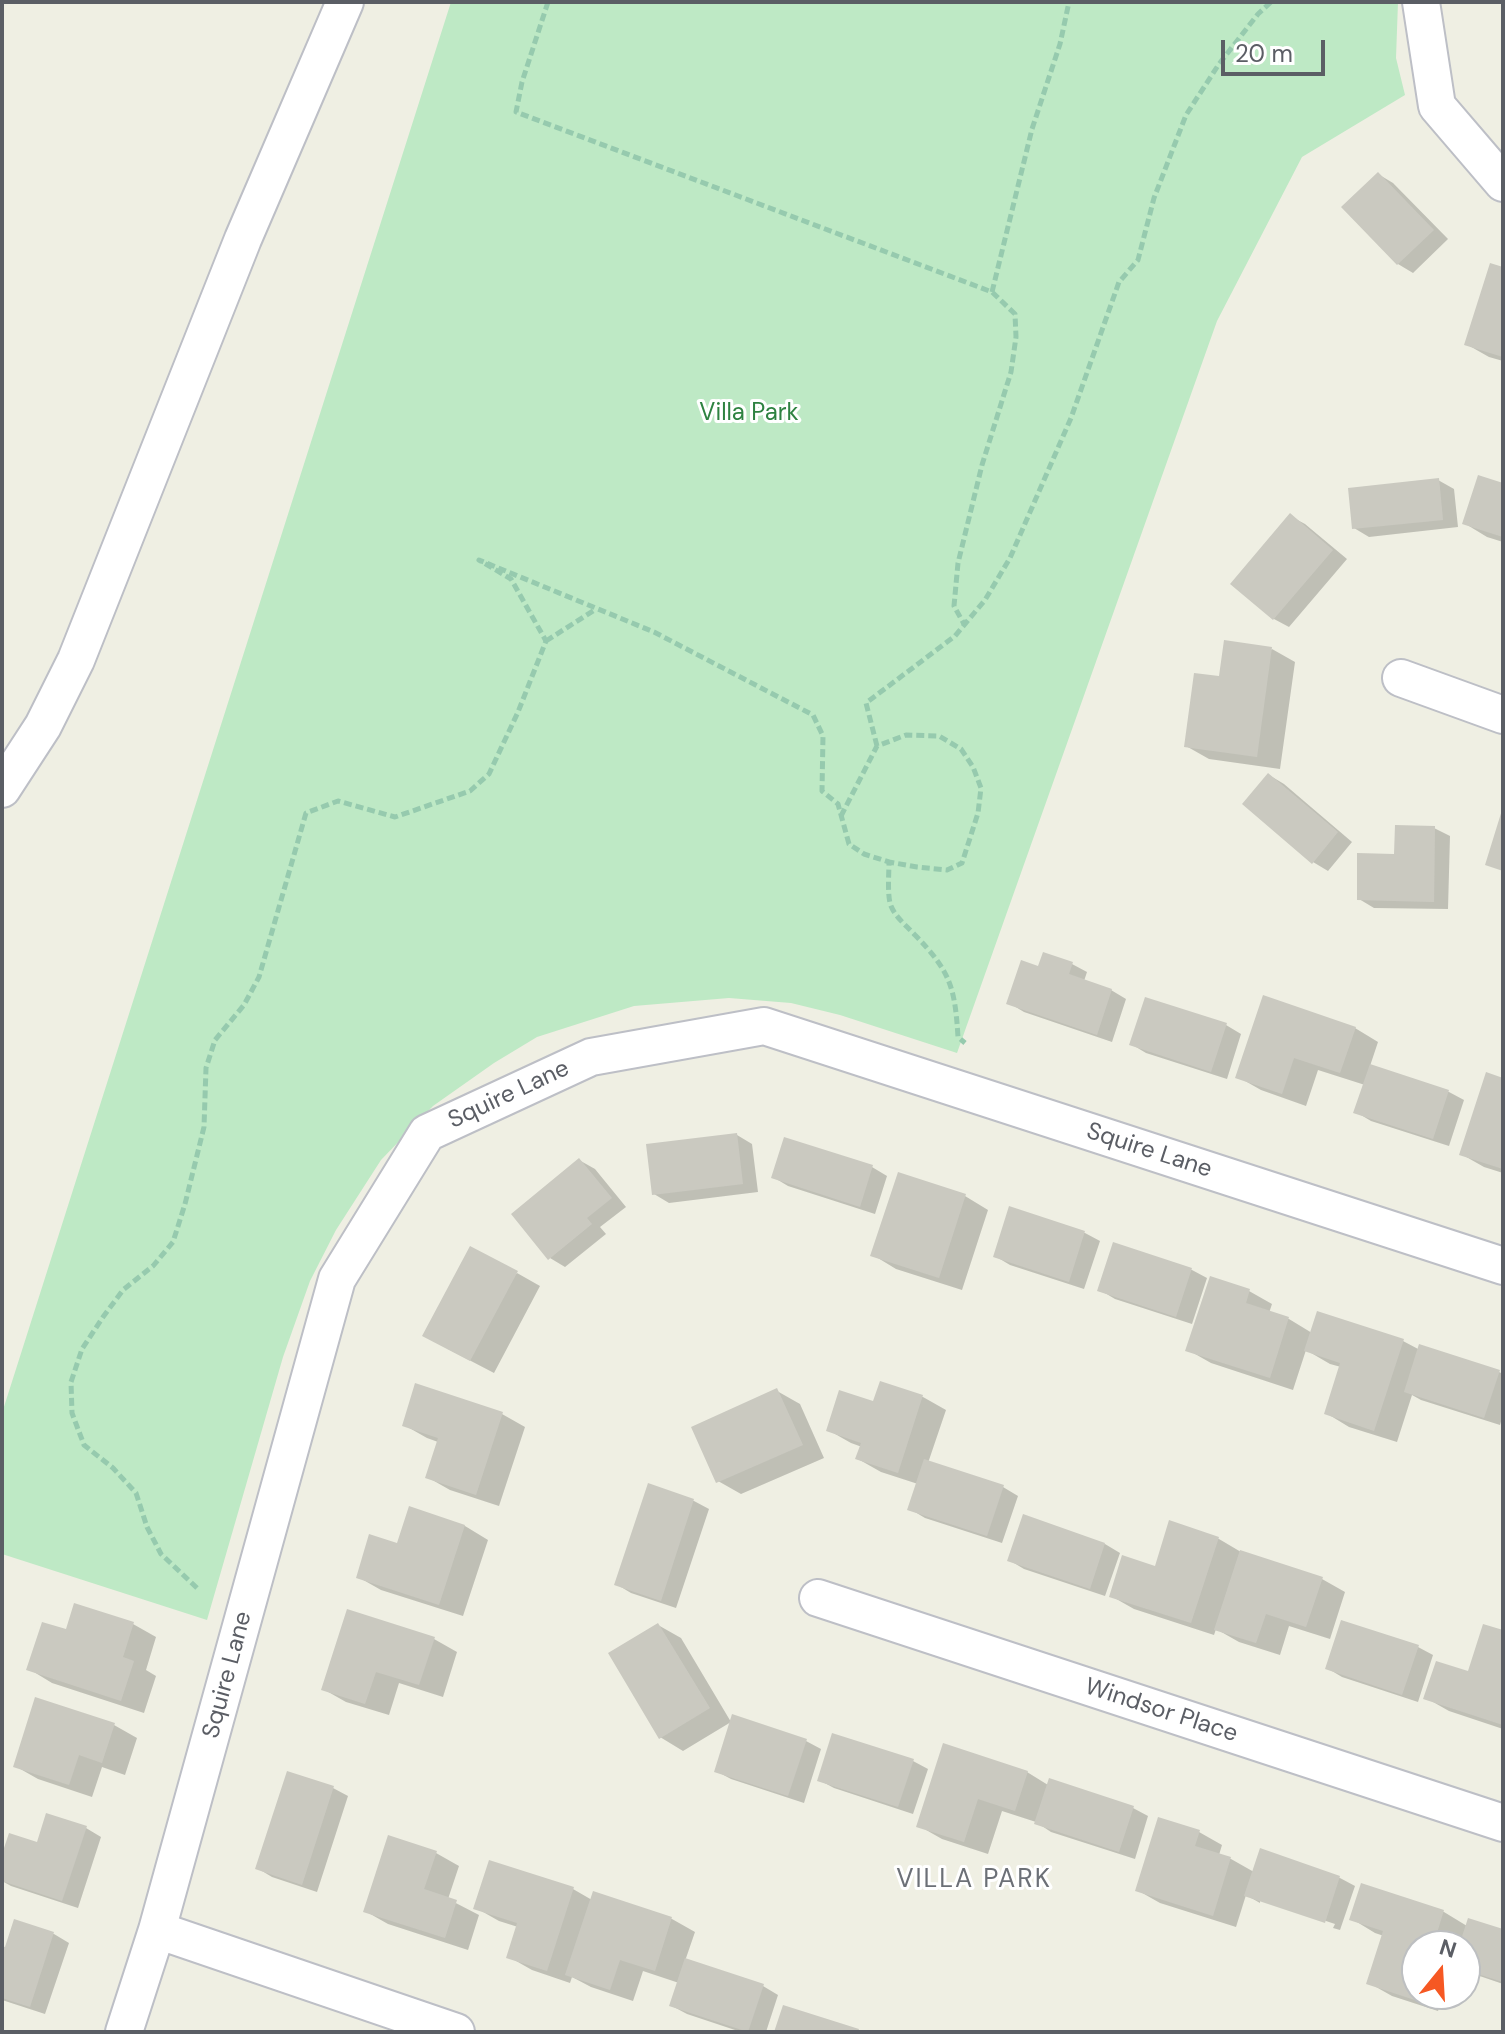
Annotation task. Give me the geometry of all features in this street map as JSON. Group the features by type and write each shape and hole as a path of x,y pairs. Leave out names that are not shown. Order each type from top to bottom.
{"street":[{"path":"2,789 43,726 76,660 243,239 345,2"},
{"path":"1421,2 1437,106 1503,183"},
{"path":"1401,678 1503,715"},
{"name":"Squire Lane","path":"124,2032 157,1930 337,1279 427,1133 591,1057 764,1026 1503,1266"},
{"name":"Windsor Place","path":"818,1598 1503,1823"},
{"path":"157,1930 456,2032"}],"path":[{"path":"548,2 522,82 516,112 992,292 1015,314 1016,337 1011,372 982,465 958,563 954,606 964,624"},
{"path":"992,292 1032,129 1060,44 1069,2"},
{"path":"841,816 877,746 866,703 955,636 985,600 1010,558 1071,418 1119,282 1138,260 1154,198 1186,115 1219,64 1271,2"},
{"path":"546,641 511,579 479,560 654,632 813,715 823,736 822,791 838,804 849,844 864,854 917,867 947,870 962,863 978,813 981,788 973,767 961,749 939,736 906,735 877,746"},
{"path":"197,1588 161,1554 147,1527 136,1493 113,1468 84,1445 72,1413 71,1382 82,1349 123,1290 153,1266 173,1242 204,1127 206,1068 215,1040 244,1005 259,977 306,813 338,801 395,817 470,791 489,774 546,641 597,608"},
{"path":"889,862 889,903 899,919 944,969 954,995 958,1037 965,1043"}],"green space":[{"name":"Villa Park","path":"451,2 1398,2 1396,58 1405,95 1302,157 1217,321 957,1053 840,1015 791,1003 729,998 634,1006 537,1037 433,1106 381,1160 336,1230 310,1281 283,1357 207,1620 2,1554 2,1413"}],"building":[{"path":"1378,172 1434,230 1397,265 1341,207"},
{"path":"1490,263 1503,267 1503,357 1464,345"},
{"path":"1478,475 1503,483 1503,537 1462,524"},
{"path":"1439,478 1443,520 1352,529 1348,488"},
{"path":"1290,513 1333,550 1273,620 1230,584"},
{"path":"1224,640 1272,647 1257,757 1184,747 1194,673 1219,676"},
{"path":"1268,773 1338,832 1312,864 1242,804"},
{"path":"1503,810 1503,871 1485,865"},
{"path":"1395,825 1435,826 1434,902 1357,900 1357,853 1394,854"},
{"path":"1043,952 1073,962 1069,974 1112,989 1097,1035 1006,1004 1021,960 1038,966"},
{"path":"1263,995 1356,1027 1340,1073 1294,1058 1282,1094 1235,1078"},
{"path":"1145,997 1227,1023 1211,1072 1129,1045"},
{"path":"1370,1064 1449,1090 1433,1139 1353,1113"},
{"path":"1486,1072 1503,1078 1503,1169 1459,1155"},
{"path":"737,1133 743,1184 652,1195 646,1144"},
{"path":"784,1137 873,1165 860,1207 771,1178"},
{"path":"579,1158 612,1198 587,1218 592,1224 548,1260 511,1214"},
{"path":"898,1172 966,1194 939,1278 870,1256"},
{"path":"1009,1206 1085,1231 1069,1282 993,1257"},
{"path":"1113,1242 1192,1268 1176,1317 1097,1291"},
{"path":"470,1246 518,1271 470,1361 422,1336"},
{"path":"1210,1276 1250,1289 1246,1303 1289,1317 1270,1378 1185,1351"},
{"path":"1317,1311 1404,1339 1374,1431 1324,1414 1340,1363 1304,1351"},
{"path":"1419,1344 1500,1370 1484,1418 1404,1392"},
{"path":"880,1381 923,1395 898,1473 855,1459 861,1443 826,1431 839,1390 873,1401"},
{"path":"415,1383 503,1412 476,1495 425,1478 438,1438 402,1426"},
{"path":"777,1388 803,1445 716,1483 691,1427"},
{"path":"924,1459 1004,1485 987,1536 907,1510"},
{"path":"648,1483 694,1499 661,1601 614,1585"},
{"path":"409,1506 465,1525 439,1605 356,1578 369,1534 397,1543"},
{"path":"1023,1514 1105,1543 1090,1589 1007,1561"},
{"path":"1169,1520 1219,1537 1191,1623 1109,1597 1122,1555 1155,1566"},
{"path":"1240,1550 1323,1577 1306,1627 1266,1614 1256,1643 1214,1630"},
{"path":"74,1603 134,1622 123,1657 134,1661 121,1701 26,1670 42,1622 66,1629"},
{"path":"347,1609 435,1637 419,1685 376,1672 365,1704 321,1690"},
{"path":"1341,1620 1419,1645 1402,1695 1325,1669"},
{"path":"658,1623 710,1708 659,1739 608,1653"},
{"path":"1483,1624 1503,1630 1503,1725 1423,1699 1436,1661 1468,1671"},
{"path":"35,1697 115,1723 102,1763 79,1755 69,1785 13,1767"},
{"path":"732,1714 807,1739 788,1796 714,1772"},
{"path":"832,1733 914,1759 898,1807 817,1781"},
{"path":"943,1743 1028,1771 1015,1811 978,1799 964,1842 916,1827"},
{"path":"287,1771 334,1786 302,1885 255,1869"},
{"path":"1049,1778 1134,1806 1119,1852 1034,1824"},
{"path":"46,1813 87,1826 62,1901 2,1881 2,1854 9,1833 37,1842"},
{"path":"1158,1817 1200,1830 1195,1846 1231,1857 1213,1916 1135,1891"},
{"path":"388,1835 437,1851 424,1889 457,1900 445,1938 363,1912"},
{"path":"1260,1848 1340,1876 1325,1923 1244,1896"},
{"path":"489,1860 574,1887 547,1971 506,1958 517,1923 473,1909"},
{"path":"1361,1883 1444,1910 1438,1930 1401,1930 1401,1995 1366,1984 1383,1931 1349,1920"},
{"path":"593,1891 672,1917 655,1971 620,1960 610,1990 565,1975"},
{"path":"1468,1918 1503,1929 1503,1982 1481,1975 1481,1930 1464,1930"},
{"path":"14,1919 54,1932 30,2007 2,1998 2,1946 5,1947"},
{"path":"685,1958 764,1984 748,2032 669,2006"},
{"path":"783,2005 859,2029 858,2032 774,2032"}],"district":[{"name":"VILLA PARK","path":"974,1880"}]}
